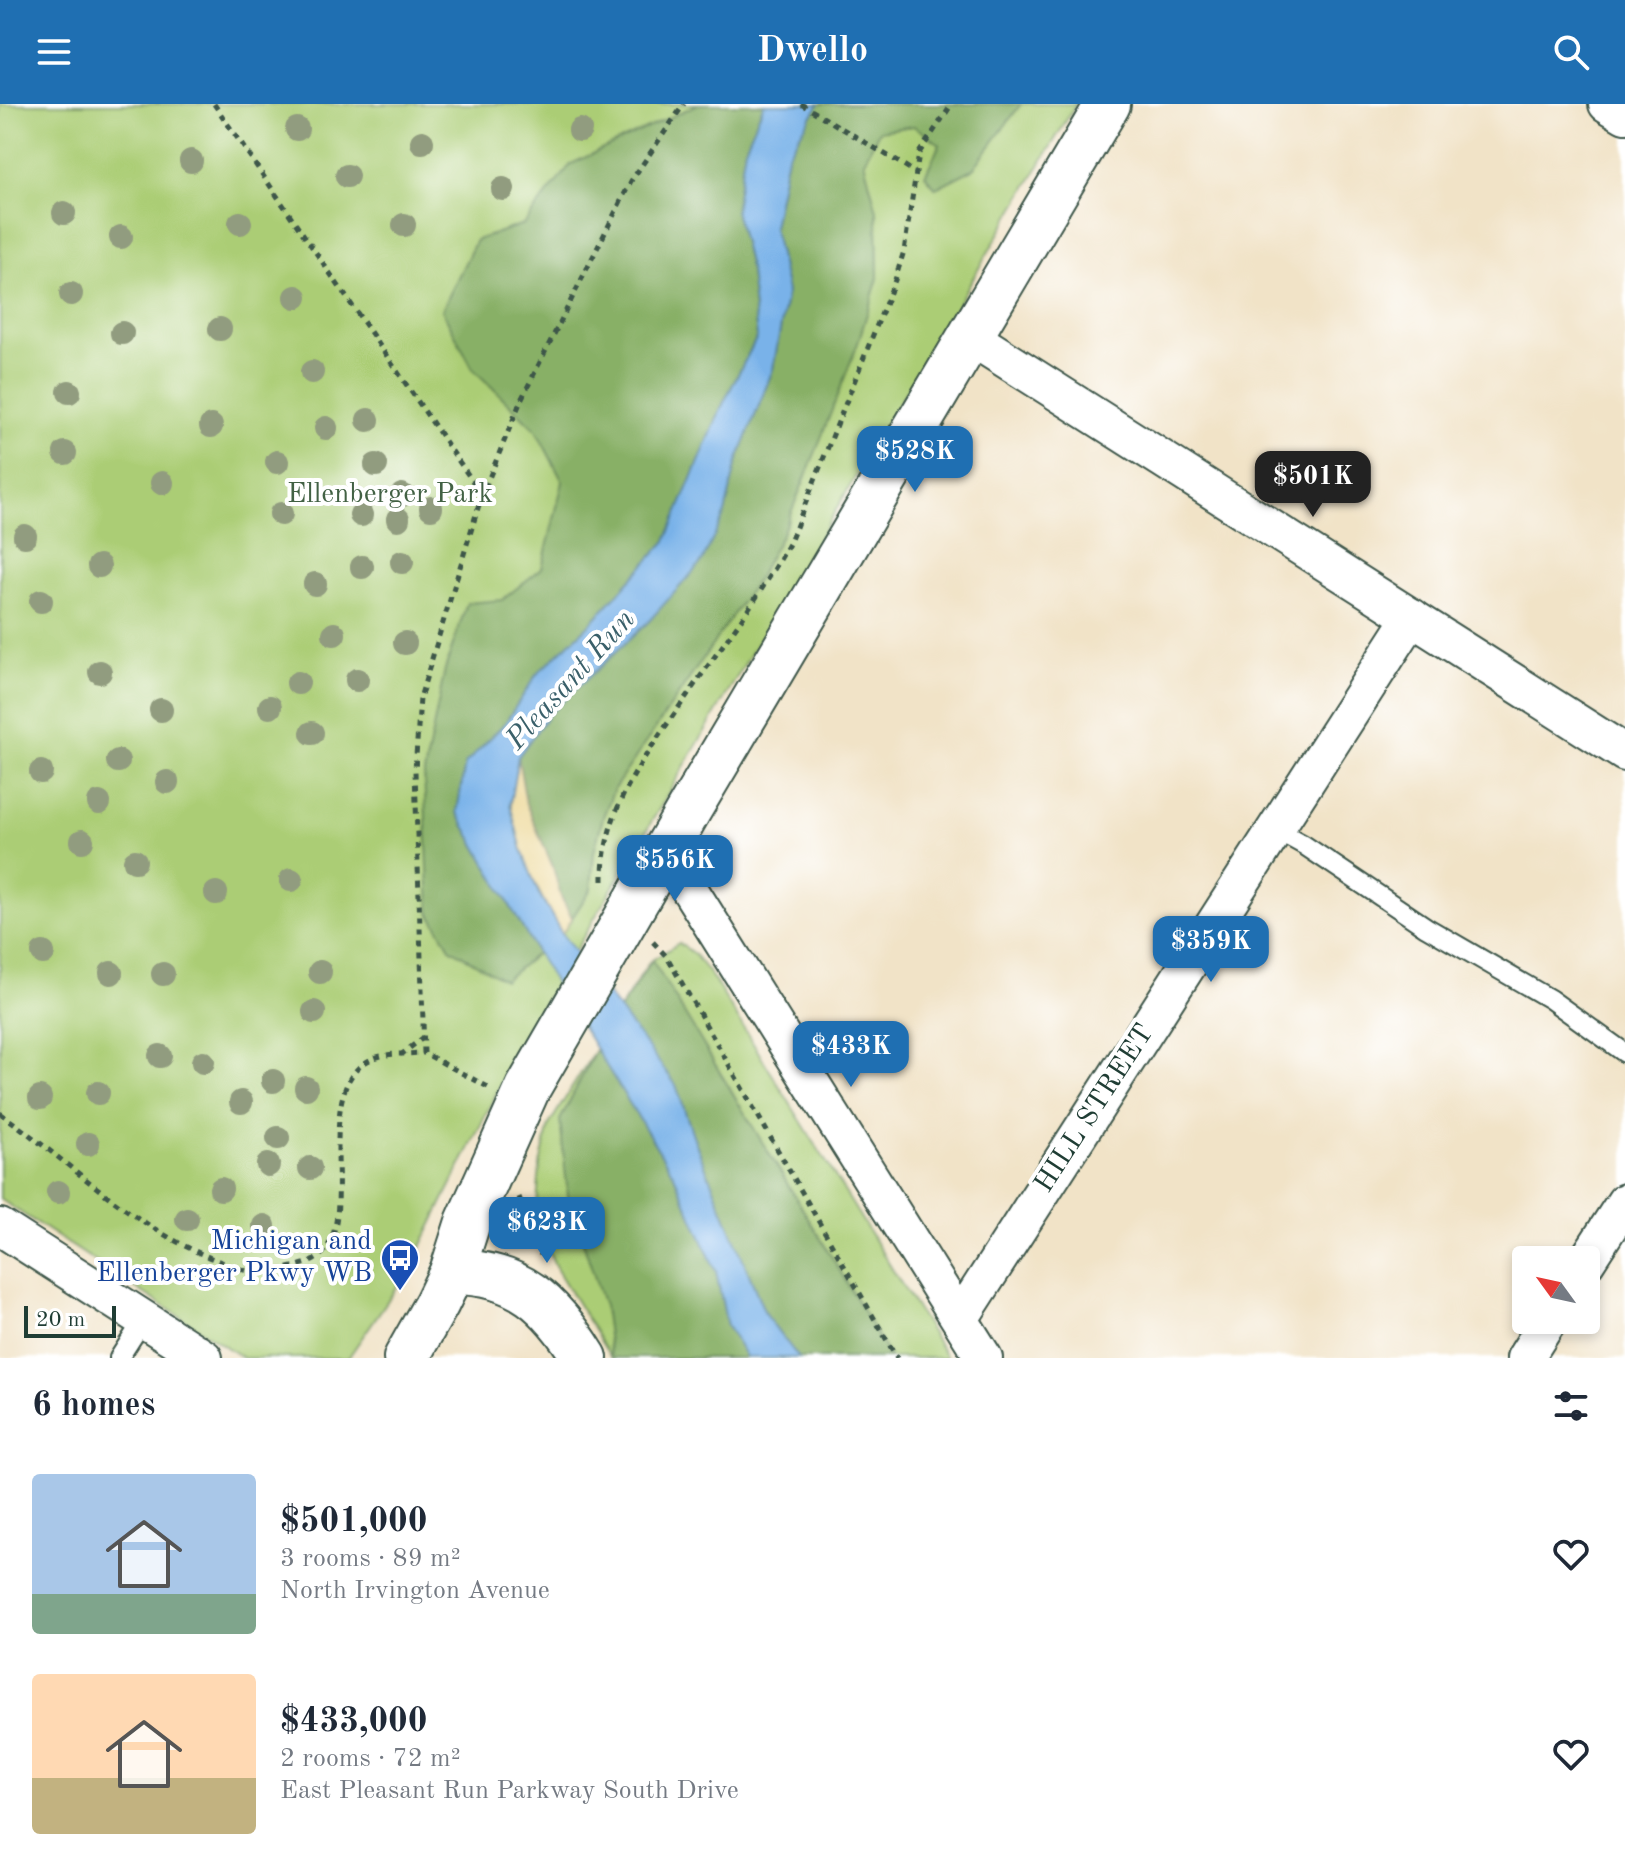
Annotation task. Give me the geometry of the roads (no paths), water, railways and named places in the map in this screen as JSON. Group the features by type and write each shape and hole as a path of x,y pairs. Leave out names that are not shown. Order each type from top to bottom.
{"main road":[{"path":"406,1358 452,1272 510,1088 617,912 666,852 1108,104"},
{"path":"452,1272 482,1272 518,1286 544,1306 571,1335 585,1358"}],"street":[{"path":"1607,104 1625,115"},
{"path":"969,336 1625,753"},
{"name":"HILL STREET","path":"960,1319 1412,617"},
{"path":"666,852 984,1358"},
{"path":"1596,1246 1625,1202"},
{"path":"0,1227 204,1358"},
{"path":"1525,1358 1540,1334"}],"lane":[{"path":"1275,829 1426,927 1550,999 1625,1053"},
{"path":"119,1358 144,1319"}],"water":[{"name":"Pleasant Run","path":"764,104 819,104 787,155 773,227 787,292 773,369 736,465 725,513 702,562 649,621 548,715 518,757 510,804 522,850 538,892 562,934 676,1085 696,1144 766,1316 799,1358 747,1358 727,1326 716,1271 674,1175 542,962 457,812 465,764 505,723 537,674 591,623 666,541 724,402 757,337 750,271 735,210 745,148"}],"place":[{"name":"Michigan and Ellenberger Pkwy WB","path":"400,1292"}],"park label":[{"name":"Ellenberger Park","path":"390,495"}]}
